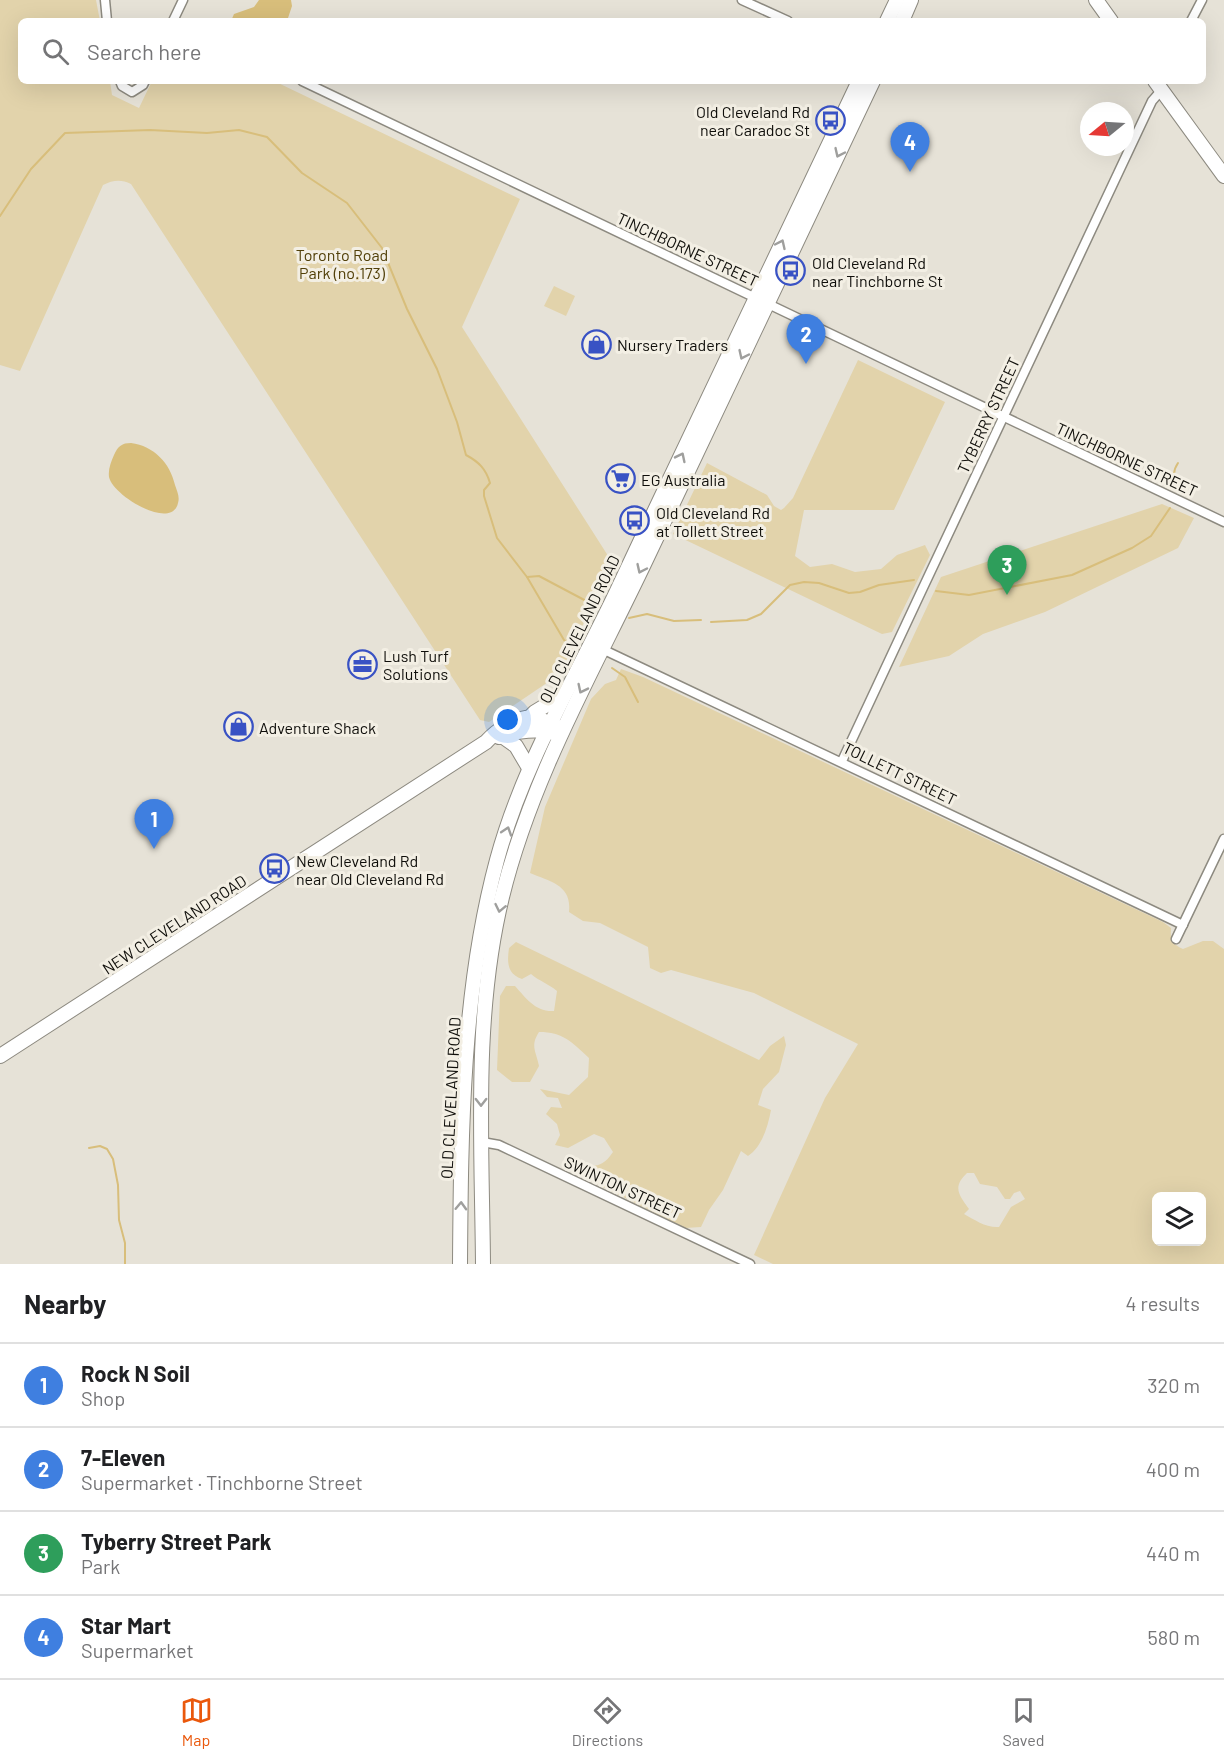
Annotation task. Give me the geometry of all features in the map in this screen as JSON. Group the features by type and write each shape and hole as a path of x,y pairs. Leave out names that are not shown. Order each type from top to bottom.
{"main road":[{"path":"888,18 897,0"},
{"path":"903,18 911,0"},
{"path":"1096,0 1109,18"},
{"name":"OLD CLEVELAND ROAD","path":"483,1264 484,1024 488,977 496,924 520,834 562,732 763,300 858,84"},
{"name":"OLD CLEVELAND ROAD","path":"460,1264 467,1060 477,955 498,858 529,768 871,84"},
{"path":"1159,84 1224,176"},
{"path":"530,717 565,694"},
{"name":"NEW CLEVELAND ROAD","path":"0,1056 486,742 498,730 530,717 562,732"},
{"name":"NEW CLEVELAND ROAD","path":"486,742 518,731 548,727"},
{"path":"502,736 516,746 529,768"}],"street":[{"path":"105,0 107,18"},
{"path":"174,18 183,0"},
{"path":"742,0 781,18"},
{"path":"1193,18 1202,0"},
{"path":"121,84 132,92 143,84"},
{"name":"TINCHBORNE STREET","path":"308,84 1224,522"},
{"name":"TYBERRY STREET","path":"842,761 1113,182 1152,101 1159,93 1158,84"},
{"name":"TOLLETT STREET","path":"602,649 842,761 1183,925"},
{"path":"1176,939 1224,839"},
{"name":"SWINTON STREET","path":"482,1142 499,1145 750,1264"}],"green space":[{"name":"Toronto Road Park (no.173)","path":"0,0 96,0 99,18 18,18 18,84 110,84 112,95 139,108 151,84 280,84 520,199 462,327 612,562 560,674 489,722 480,720 131,184 124,181 103,185 20,371 0,365"},
{"path":"554,286 575,296 566,316 544,306"},
{"path":"858,360 945,402 894,510 804,510 795,556 810,567 832,564 855,572 881,569 897,555 925,545 930,555 892,632 882,634 673,534 707,463 767,495 774,506 781,510 784,508 793,498"},
{"path":"1162,504 1194,518 1178,548 1045,612 983,634 949,656 899,667 941,577"},
{"path":"621,669 643,677 1163,922 1171,928 1171,939 1183,949 1203,941 1213,941 1224,949 1224,1264 773,1264 754,1255 825,1098 858,1044 754,993 671,970 661,973 650,968 648,947 600,923 583,921 569,912 569,903 564,890 530,873 545,807 591,699 605,684 616,680","holes":["967,1173 974,1173 980,1184 997,1187 1005,1199 1010,1199 1014,1193 1020,1191 1025,1199 1011,1207 999,1227 981,1223 964,1214 969,1209 958,1187"]},
{"path":"516,942 759,1060 770,1046 784,1036 786,1045 779,1072 763,1089 758,1105 771,1110 764,1136 748,1156 741,1151 723,1190 709,1210 701,1227 685,1228 573,1172 570,1165 599,1165 613,1152 604,1138 594,1134 568,1148 555,1145 560,1135 557,1124 546,1114 551,1107 562,1108 558,1098 547,1097 540,1089 569,1095 588,1077 589,1058 572,1043 555,1034 539,1032 534,1045 539,1066 530,1082 512,1082 497,1070 500,996 506,986 515,986 536,1007 547,1011 554,1011 557,991 531,974 522,979 513,974 508,963 508,953 509,948"}],"shaded area":[{"path":"259,0 291,0 292,6 288,18 232,18 234,14 254,7"},
{"path":"131,443 154,452 165,463 173,477 178,496 178,503 173,511 155,512 143,508 113,485 109,474 114,455 121,446"}],"waterway":[{"path":"0,216 31,169 65,133 150,130 207,133 239,130 267,137 302,173 347,203 382,248 407,309 437,369 457,422 466,455 481,466 490,483 484,490 484,496 497,538 527,577 564,640 574,649"},
{"path":"1177,491 1174,473 1178,463"},
{"path":"936,591 969,595 1072,575 1132,548 1151,536 1170,508"},
{"path":"527,577 539,576 590,603 597,602"},
{"path":"711,622 747,620 761,614 790,585 804,582 819,583 849,593 860,592 879,585 914,580"},
{"path":"629,618 647,614 674,621 701,620"},
{"path":"612,668 625,677 638,702"},
{"path":"89,1148 100,1146 107,1149 113,1159 118,1185 119,1220 125,1243 125,1264"}],"place":[{"name":"Old Cleveland Rd near Caradoc St","path":"831,120"},
{"name":"Star Mart","path":"910,172"},
{"name":"Old Cleveland Rd near Tinchborne St","path":"791,271"},
{"name":"Nursery Traders","path":"596,344"},
{"name":"7-Eleven","path":"806,364"},
{"name":"EG Australia","path":"620,479"},
{"name":"Old Cleveland Rd at Tollett Street","path":"635,521"},
{"name":"Tyberry Street Park","path":"1007,595"},
{"name":"Lush Turf Solutions","path":"362,664"},
{"name":"Adventure Shack","path":"238,727"},
{"name":"Rock N Soil","path":"154,849"},
{"name":"New Cleveland Rd near Old Cleveland Rd","path":"275,869"}]}
